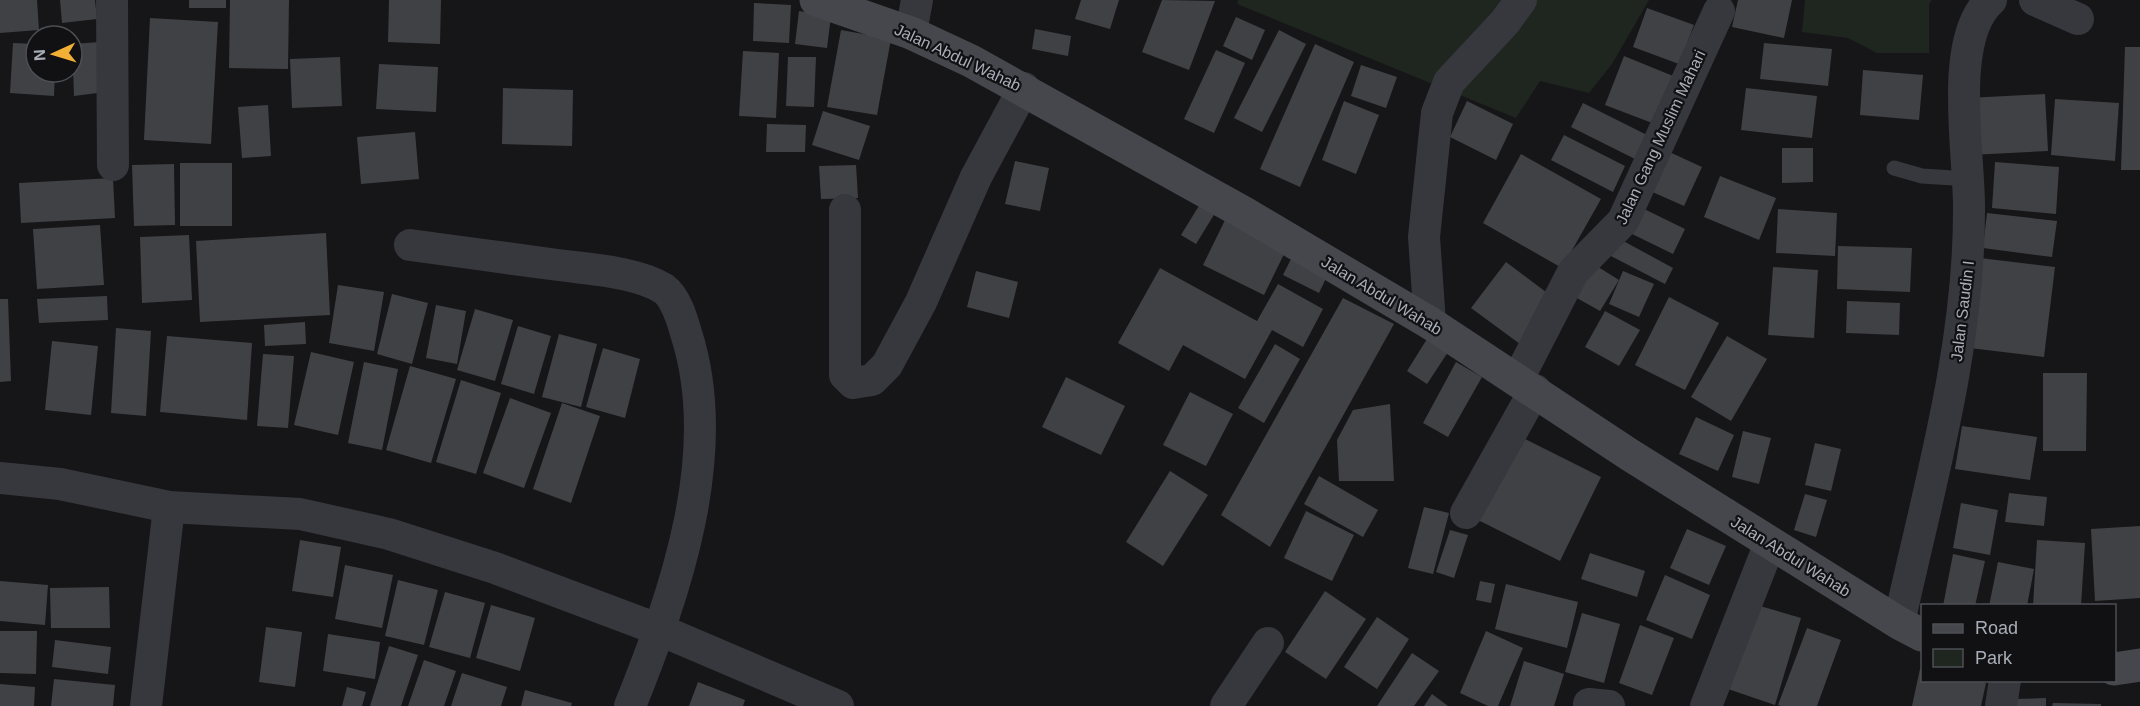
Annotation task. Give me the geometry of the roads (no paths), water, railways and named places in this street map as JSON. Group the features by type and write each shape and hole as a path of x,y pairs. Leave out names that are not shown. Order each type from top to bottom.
{"street":[{"path":"112,0 114,165"},
{"name":"Jalan Abdul Wahab","path":"816,0 910,33 1024,88 1246,213 1430,323 1630,455 1911,629"},
{"path":"910,33 917,0"},
{"path":"1430,323 1424,237 1437,113 1449,82 1505,22 1521,0"},
{"name":"Jalan Saudin I","path":"1911,629 1958,357 1969,244 1965,55 1979,10 1991,0"},
{"path":"2035,0 2078,20"},
{"name":"Jalan Gang Muslim Mahari","path":"1466,513 1527,385 1572,272 1623,221 1719,11"},
{"path":"845,210 845,375 854,383 863,383 879,375 887,364 921,302 976,177 1024,88"},
{"path":"410,245 633,278 665,290 679,310 698,379 701,455 694,500 660,630 630,706"},
{"path":"0,478 60,484 169,507 300,514 389,534 495,568 660,630 838,706"},
{"path":"153,704 169,507"},
{"path":"1706,706 1770,543"},
{"path":"1226,706 1268,644"},
{"path":"2116,669 2140,665"},
{"path":"2001,706 2005,682"}],"lane":[{"path":"1894,168 1922,176 1969,179"}]}
